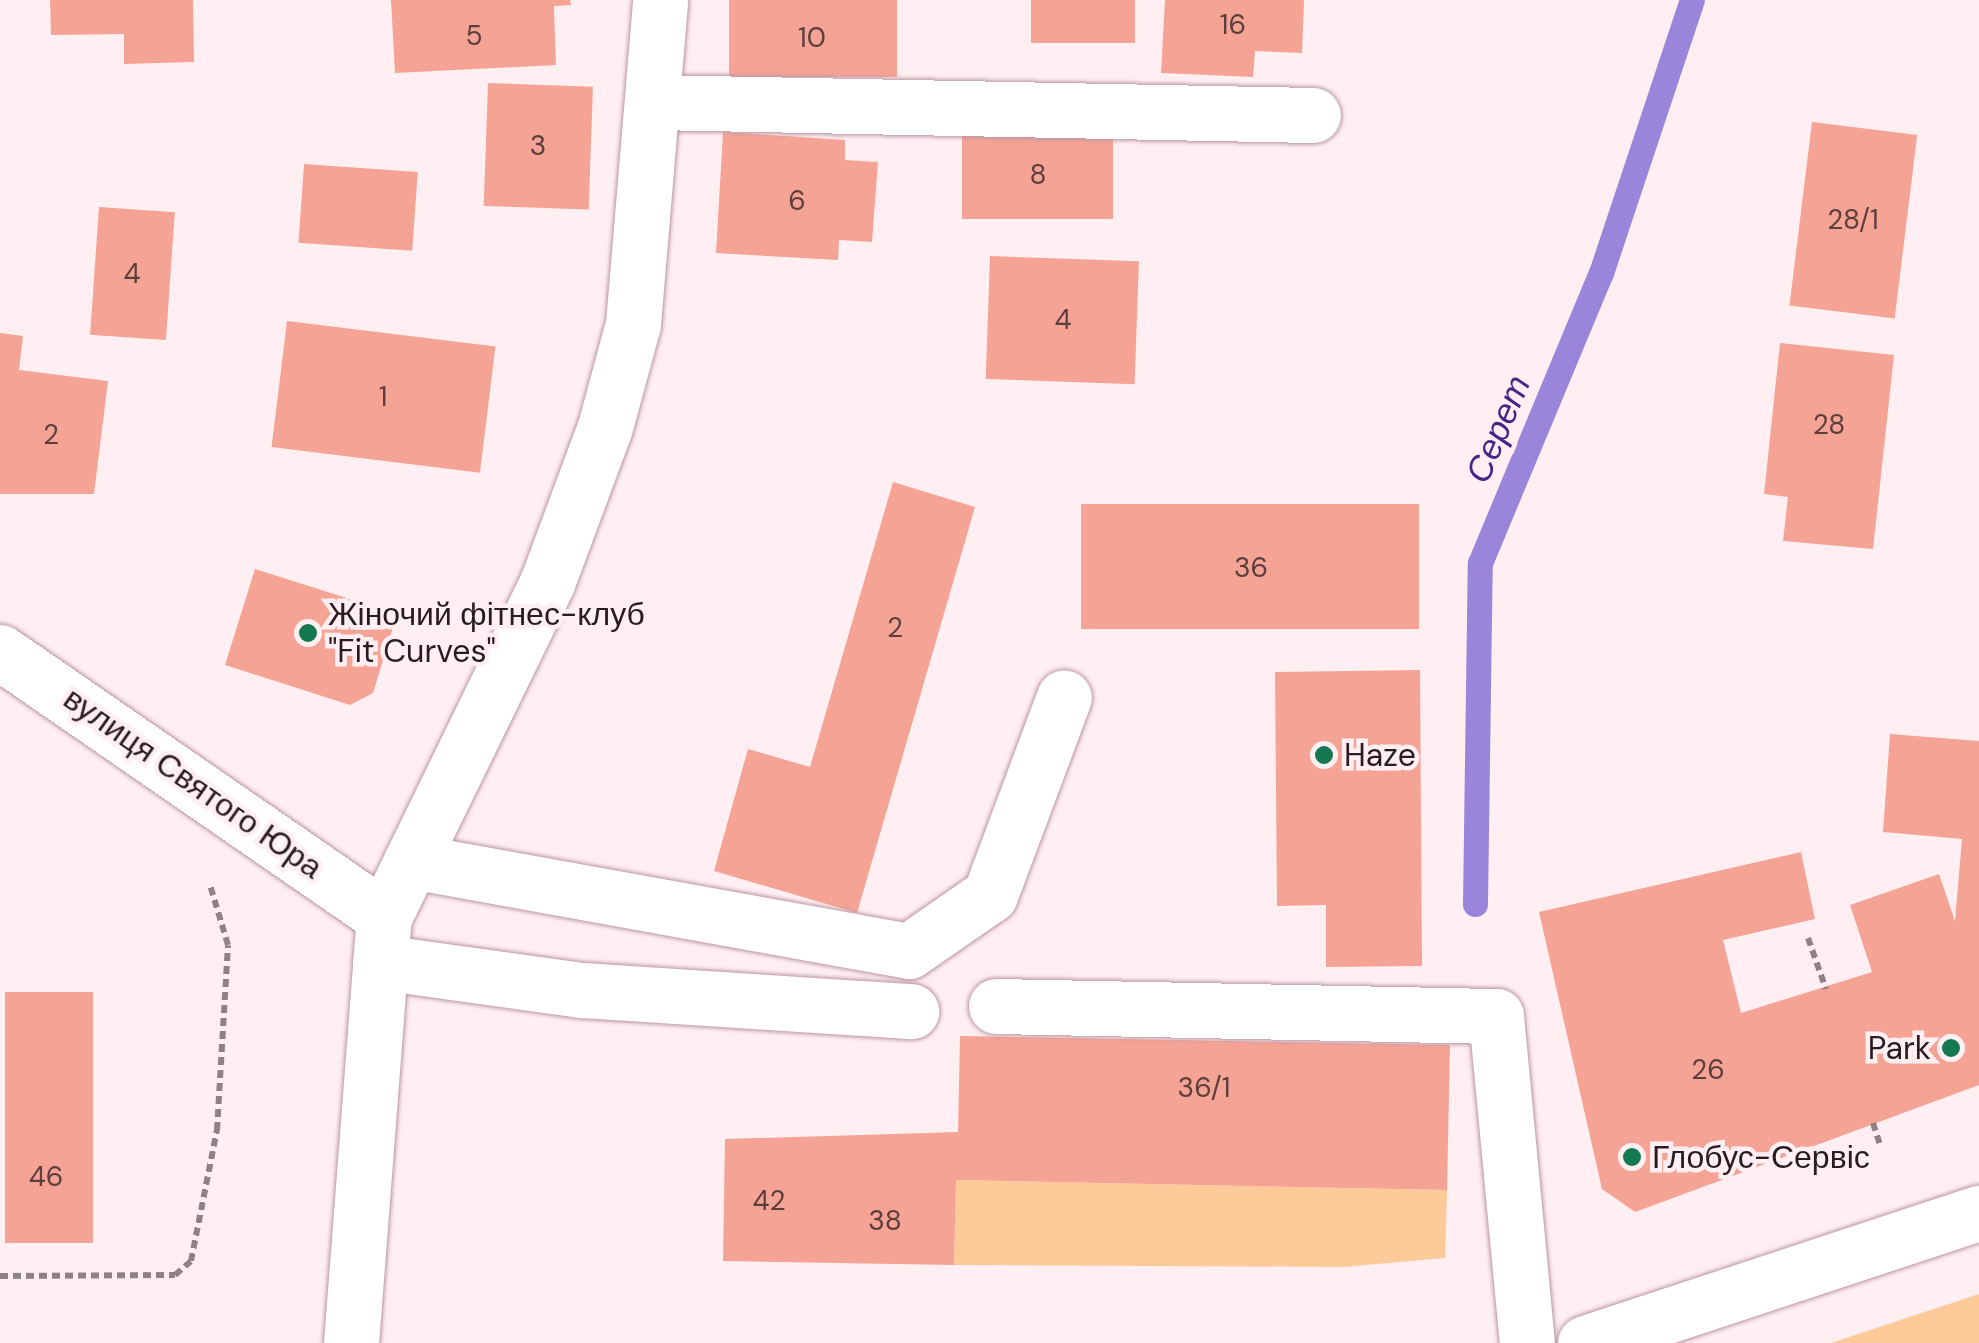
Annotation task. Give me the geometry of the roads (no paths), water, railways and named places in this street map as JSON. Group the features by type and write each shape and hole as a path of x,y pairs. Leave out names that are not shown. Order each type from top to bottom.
{"street":[{"path":"351,1343 382,939 411,861 547,583 605,427 633,324 660,0"},
{"path":"654,102 1313,115"},
{"name":"вулиця Святого Юра","path":"0,652 382,939"},
{"path":"411,861 909,951 990,894 1064,697"},
{"path":"382,939 583,990 910,1011"},
{"path":"996,1006 1496,1016 1526,1343"},
{"path":"1585,1343 1979,1213"}],"waterway":[{"name":"Серет","path":"1475,904 1480,563 1601,273 1692,0"}],"place":[{"name":"Жіночий фітнес-клуб \"Fit Curves\"","path":"308,633"},
{"name":"Haze","path":"1324,755"},
{"name":"Park","path":"1951,1048"},
{"name":"Глобус-Сервіс","path":"1632,1157"}]}
